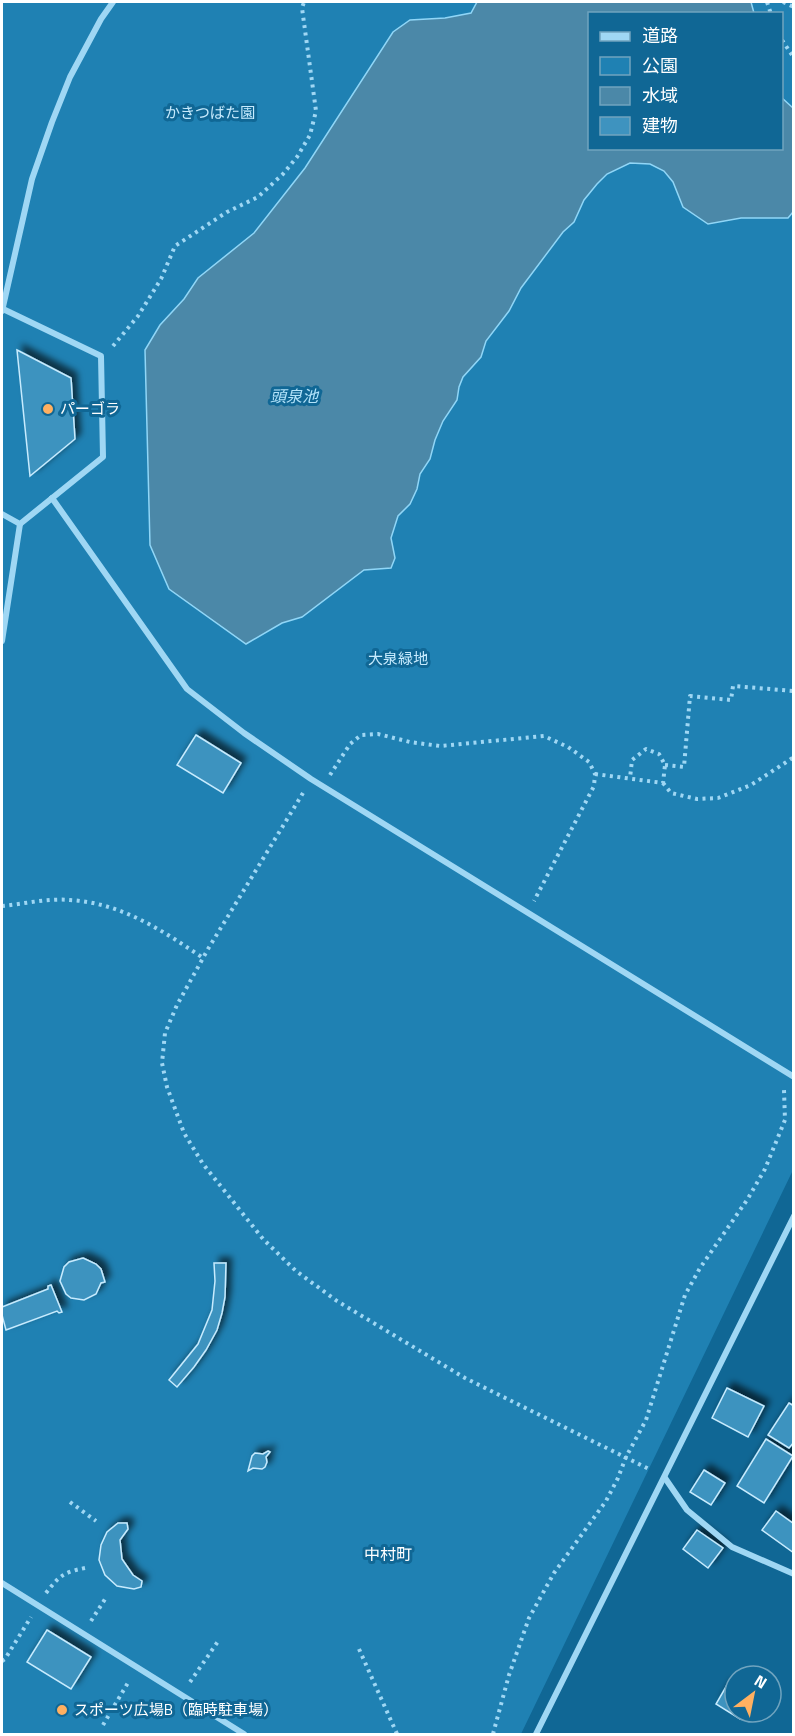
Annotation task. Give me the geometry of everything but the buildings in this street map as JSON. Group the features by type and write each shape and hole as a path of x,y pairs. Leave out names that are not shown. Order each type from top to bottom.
{"street":[{"path":"2,642 20,524 103,456 101,356 2,310 32,178 52,122 70,77 101,19 113,2"},
{"path":"52,498 187,689 244,733 323,786 793,1076"},
{"path":"2,514 20,524"},
{"path":"537,1734 794,1216"},
{"path":"665,1478 687,1510 732,1547 794,1574"},
{"path":"2,1583 244,1734"}],"path":[{"path":"101,356 116,344 138,315 161,279 175,246 227,212 258,197 297,158 310,135 316,111 302,8 304,2"},
{"path":"783,2 794,7"},
{"path":"783,42 794,58"},
{"path":"665,765 684,767 690,696 731,700 733,686 794,691"},
{"path":"323,786 350,744 361,735 378,734 440,746 544,736 567,747 589,762 595,774 594,786 528,912"},
{"path":"630,778 632,760 646,748 659,754 665,765 663,783"},
{"path":"595,774 663,783 671,793 697,799 718,798 751,785 794,757"},
{"path":"311,778 203,958 177,1005 165,1033 162,1063 167,1087 184,1133 203,1164 263,1239 296,1271 337,1301 465,1378 665,1478"},
{"path":"2,906 69,899 113,907 161,929 203,958"},
{"path":"493,1734 509,1675 529,1618 554,1573 606,1501 618,1478 626,1457 646,1420 661,1379 672,1332 685,1295 700,1268 747,1200 765,1169 785,1120 784,1089 793,1076"},
{"path":"70,1502 96,1521"},
{"path":"83,1634 107,1596"},
{"path":"182,1695 219,1640"},
{"path":"359,1648 397,1734"},
{"path":"103,1725 138,1668"}],"green space":[{"name":"大泉緑地","path":"2,2 793,2 793,1170 521,1734 2,1734"}],"water":[{"name":"頭泉池","path":"477,2 751,2 754,12 588,12 588,150 783,150 783,99 793,108 793,212 788,218 741,218 708,224 683,207 673,182 664,171 650,164 630,163 607,174 584,200 574,222 563,232 521,288 509,311 486,341 481,357 463,377 457,400 443,421 430,459 420,474 417,489 410,504 398,516 391,538 395,558 391,568 364,570 302,617 282,623 246,644 169,589 150,545 145,350 160,325 184,299 198,278 254,233 305,168 393,32 410,20 445,18 471,13"}],"place":[{"name":"パーゴラ","path":"48,409"},
{"name":"スポーツ広場B（臨時駐車場）","path":"62,1710"}],"district":[{"name":"中村町","path":"388,1554"}],"park label":[{"name":"かきつばた園","path":"210,113"}]}
